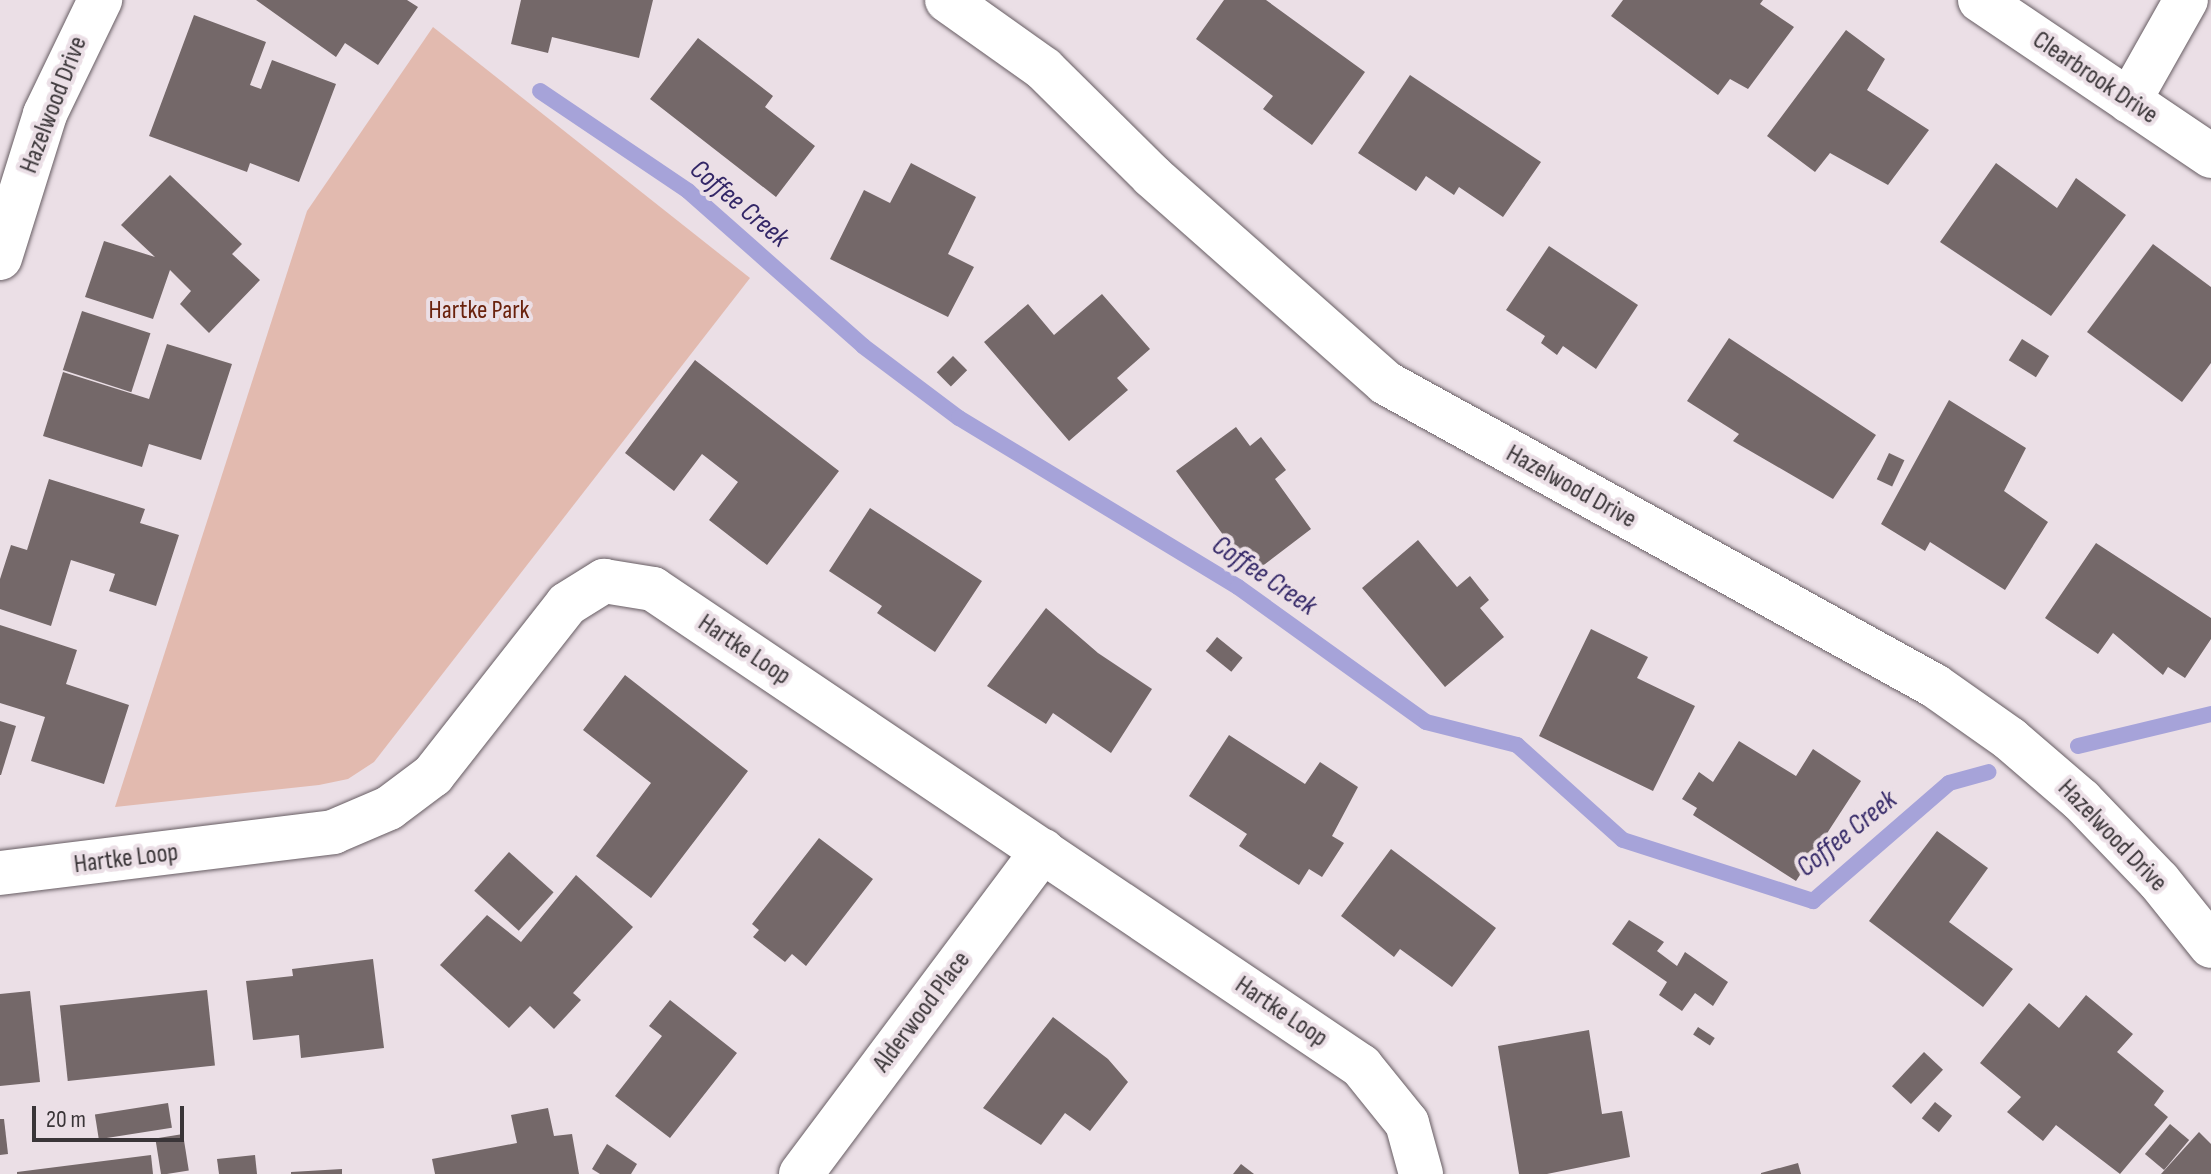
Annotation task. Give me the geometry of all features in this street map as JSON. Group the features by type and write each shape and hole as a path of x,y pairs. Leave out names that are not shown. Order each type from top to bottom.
{"street":[{"name":"Hazelwood Drive","path":"0,258 45,114 100,0"},
{"name":"Hazelwood Drive","path":"947,0 1044,69 1152,176 1386,383 1935,686 2010,739 2081,800 2159,881 2211,946"},
{"name":"Clearbrook Drive","path":"1980,0 2211,156"},
{"path":"2129,101 2186,0"},
{"name":"Hartke Loop","path":"0,873 333,832 389,808 433,775 567,604 604,581 653,589 1361,1066 1407,1123 1421,1174"},
{"name":"Alderwood Place","path":"801,1174 1043,850"}],"green space":[{"name":"Hartke Park","path":"433,27 750,278 374,762 348,779 319,785 115,807 307,211"}],"building":[{"path":"256,0 407,0 418,7 378,65 345,43 336,57"},
{"path":"521,0 653,0 639,58 552,37 548,53 511,44"},
{"path":"1224,0 1266,0 1365,72 1312,145 1263,109 1273,96 1196,39"},
{"path":"1623,0 1763,0 1760,4 1794,27 1748,89 1730,79 1718,95 1611,16"},
{"path":"194,15 266,42 250,85 261,89 272,60 336,84 299,182 250,163 247,172 149,136"},
{"path":"1846,30 1885,59 1867,90 1929,130 1888,185 1830,153 1815,172 1767,136"},
{"path":"698,38 773,96 765,107 815,146 776,197 650,99"},
{"path":"1410,75 1541,162 1503,217 1459,187 1454,195 1426,176 1416,191 1358,153"},
{"path":"911,163 976,197 948,254 974,267 948,317 830,259 864,190 890,203"},
{"path":"1996,163 2057,208 2076,178 2126,215 2051,316 1940,242"},
{"path":"170,175 242,244 232,254 260,280 209,333 180,304 191,291 170,270 153,319 85,297 104,241 155,257 121,225"},
{"path":"2153,244 2211,287 2211,363 2182,402 2087,332"},
{"path":"1549,246 1638,305 1596,369 1563,346 1557,355 1541,343 1545,336 1506,310"},
{"path":"1102,294 1150,349 1117,378 1128,390 1069,441 984,342 1028,304 1054,335"},
{"path":"82,311 150,333 131,392 63,370"},
{"path":"1729,338 1876,435 1833,499 1733,441 1739,434 1687,401"},
{"path":"2022,339 2049,356 2036,377 2009,360"},
{"path":"167,344 232,364 201,460 149,444 142,467 43,436 63,372 149,399"},
{"path":"953,356 967,370 951,386 937,372"},
{"path":"695,360 839,471 767,565 709,520 738,482 702,454 674,491 625,453"},
{"path":"1949,400 2026,448 2004,491 2048,522 2005,590 1930,542 1925,551 1881,524"},
{"path":"1236,427 1250,446 1261,437 1286,470 1275,479 1311,529 1252,574 1176,471"},
{"path":"1889,453 1904,460 1892,486 1877,479"},
{"path":"49,479 145,509 140,523 179,535 156,606 109,591 115,574 71,560 51,626 0,609 0,579 11,545 27,550"},
{"path":"870,508 982,581 935,652 877,613 882,606 829,571"},
{"path":"1418,540 1457,587 1470,576 1489,600 1480,608 1504,637 1445,687 1362,588"},
{"path":"2096,543 2211,618 2211,639 2185,678 2168,667 2163,675 2113,633 2098,654 2045,618"},
{"path":"1046,608 1098,653 1152,689 1111,753 1053,713 1046,724 987,686"},
{"path":"0,625 77,650 66,684 129,705 104,784 31,761 45,717 0,703"},
{"path":"1591,629 1648,657 1637,678 1695,706 1653,791 1539,736"},
{"path":"1217,637 1243,658 1231,672 1206,651"},
{"path":"625,675 748,771 651,898 596,856 651,783 583,730"},
{"path":"0,721 16,726 1,775 0,775"},
{"path":"1229,735 1305,784 1320,762 1358,787 1332,836 1344,843 1322,877 1309,869 1299,885 1239,846 1247,834 1189,796"},
{"path":"1739,741 1796,776 1813,749 1861,781 1796,881 1693,815 1697,808 1682,799 1699,772 1713,782"},
{"path":"1937,831 1988,868 1949,922 2013,969 1983,1007 1869,921"},
{"path":"819,838 873,879 806,966 792,954 785,962 753,937 759,930 752,924"},
{"path":"1391,849 1496,928 1452,987 1400,949 1394,957 1341,916"},
{"path":"509,852 554,892 519,931 474,891"},
{"path":"576,875 633,927 573,993 581,1000 554,1029 530,1006 509,1028 440,965 487,915 521,942"},
{"path":"1629,920 1664,942 1657,951 1677,966 1685,952 1728,982 1713,1006 1695,993 1682,1011 1659,995 1667,982 1612,944"},
{"path":"373,959 384,1048 301,1058 299,1035 253,1040 246,981 293,976 292,969"},
{"path":"207,990 215,1066 68,1081 60,1005"},
{"path":"30,991 40,1082 0,1086 0,994"},
{"path":"2086,995 2133,1034 2117,1052 2164,1091 2154,1105 2168,1117 2120,1174 2056,1125 2043,1141 2007,1112 2021,1097 1980,1063 2029,1003 2059,1028"},
{"path":"670,1000 737,1053 670,1138 615,1096 662,1036 649,1026"},
{"path":"1053,1017 1108,1059 1128,1082 1090,1131 1065,1113 1041,1145 983,1108"},
{"path":"1698,1027 1715,1038 1710,1045 1693,1035"},
{"path":"1589,1030 1602,1114 1622,1111 1630,1157 1547,1174 1519,1174 1498,1046"},
{"path":"1924,1052 1943,1070 1911,1104 1892,1086"},
{"path":"1935,1102 1952,1116 1939,1132 1922,1118"},
{"path":"168,1103 172,1128 99,1139 95,1115"},
{"path":"548,1108 554,1136 572,1134 579,1174 435,1174 432,1159 517,1143 511,1115"},
{"path":"0,1119 4,1119 8,1154 0,1155"},
{"path":"2170,1124 2189,1140 2164,1170 2145,1154"},
{"path":"2199,1132 2211,1144 2211,1174 2161,1174"},
{"path":"183,1134 189,1171 161,1174 155,1138"},
{"path":"607,1144 637,1164 631,1174 600,1174 592,1169"},
{"path":"151,1155 153,1174 17,1174 17,1172"},
{"path":"255,1155 257,1174 219,1174 217,1159"},
{"path":"1798,1163 1801,1174 1761,1174 1761,1173"},
{"path":"1241,1164 1254,1174 1233,1174"},
{"path":"342,1169 342,1174 291,1174 291,1172"}],"waterway":[{"name":"Coffee Creek","path":"540,91 688,191 863,346 959,418 1238,587 1426,722 1517,745 1623,840 1813,901 1949,783 1989,772"},
{"name":"Coffee Creek","path":"2078,746 2211,714"}]}
